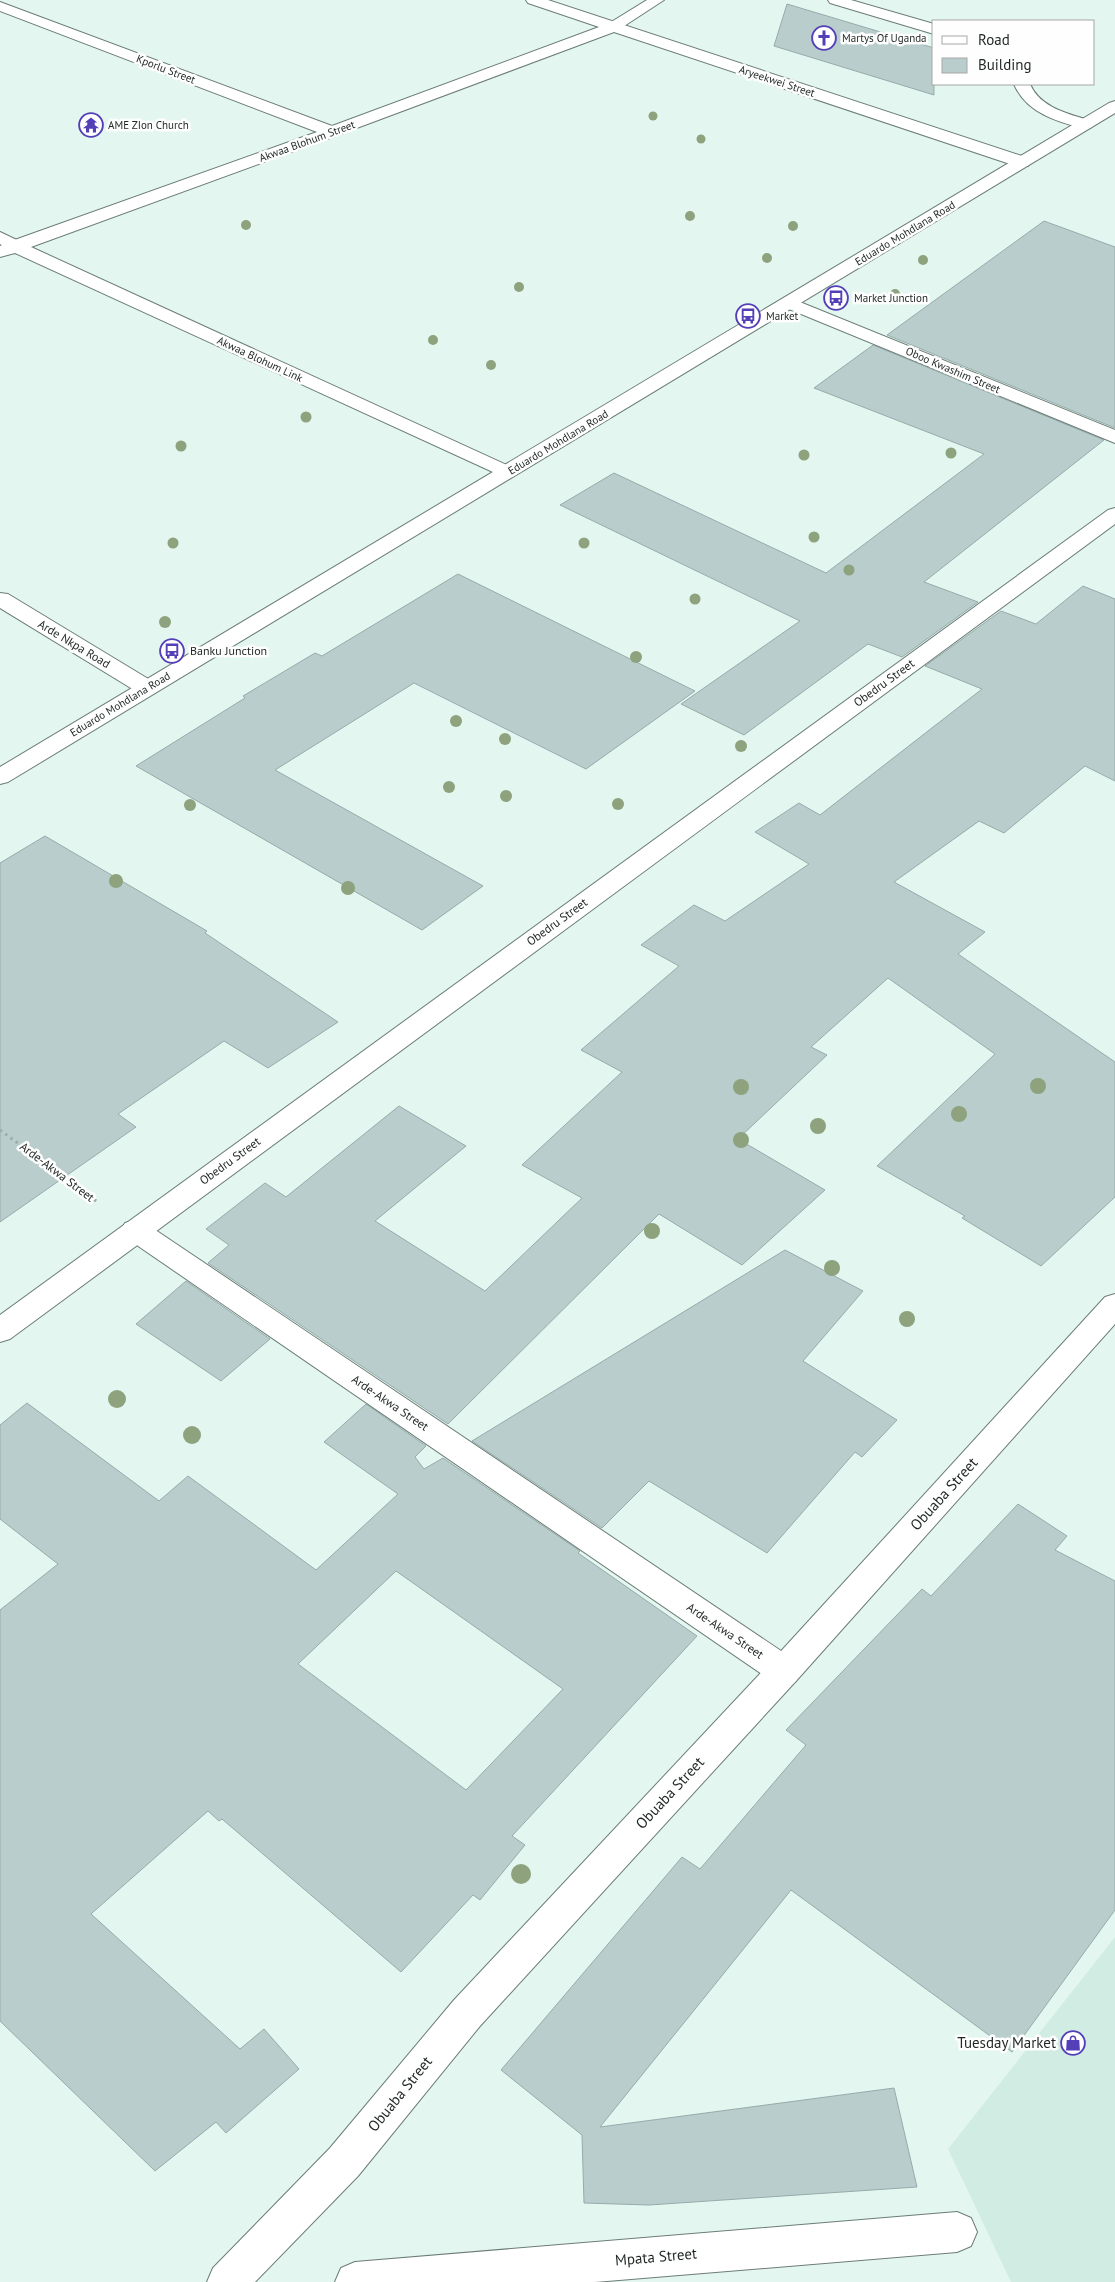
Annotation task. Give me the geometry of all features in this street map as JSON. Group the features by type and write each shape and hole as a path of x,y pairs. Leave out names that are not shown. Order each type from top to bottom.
{"street":[{"name":"Aryeekwei Street","path":"533,0 1022,162"},
{"name":"Akwaa Blohum Street","path":"5,245 332,132 613,27 657,0"},
{"path":"835,0 932,28"},
{"name":"Kporlu Street","path":"0,6 332,132"},
{"path":"1022,85 1033,101 1049,111 1086,124"},
{"name":"Eduardo Mohdlana Road","path":"0,777 1115,106"},
{"name":"Akwaa Blohum Link","path":"5,245 506,472"},
{"name":"Oboo Kwashim Street","path":"790,303 1115,437"},
{"name":"Obedru Street","path":"0,1331 1115,514"},
{"name":"Arde Nkpa Road","path":"0,599 147,688"},
{"name":"Arde-Akwa Street","path":"136,1230 784,1671"},
{"name":"Obuaba Street","path":"228,2282 344,2162 466,2013 784,1671 1115,1306"},
{"name":"Mpata Street","path":"355,2282 957,2232"}],"path":[{"name":"Arde-Akwa Street","path":"0,1130 136,1230"}],"shaded area":[{"name":"Tuesday Market","path":"1115,1937 1115,2282 1011,2282 948,2149"}],"building":[{"name":"Martys Of Uganda","path":"787,4 932,47 932,85 934,85 934,95 774,46"},
{"path":"1044,221 1115,247 1115,428 887,335"},
{"path":"873,345 1104,440 924,582 978,602 902,657 868,644 744,735 681,704 800,621 560,505 614,473 826,573 984,454 814,388"},
{"path":"458,574 695,691 586,769 414,683 275,770 483,886 422,930 136,766 245,698 243,696 315,653 322,656"},
{"path":"1083,586 1115,599 1115,781 1085,766 1004,833 979,821 894,882 985,932 958,954 1115,1062 1115,1197 1041,1266 962,1218 965,1216 877,1166 995,1054 888,978 811,1047 827,1055 738,1139 825,1190 742,1265 659,1214 448,1424 208,1263 229,1245 206,1229 265,1183 286,1197 399,1106 466,1146 375,1221 485,1291 582,1198 522,1165 622,1072 581,1050 679,966 641,945 694,905 725,921 809,864 755,832 799,803 820,815 982,689 925,666 1001,611 1036,624"},
{"path":"45,836 207,931 205,933 338,1022 268,1068 224,1041 118,1114 136,1127 0,1222 0,863"},
{"path":"785,1250 863,1291 803,1361 897,1420 862,1457 855,1452 767,1553 649,1481 602,1528 472,1441"},
{"path":"186,1281 270,1339 221,1381 136,1324"},
{"path":"27,1403 159,1501 188,1476 316,1570 398,1494 324,1442 366,1404 426,1446 415,1457 424,1469 443,1458 580,1551 578,1553 697,1636 512,1836 525,1845 480,1900 473,1895 401,1972 222,1819 219,1821 208,1811 91,1914 240,2049 264,2029 299,2069 226,2133 216,2122 155,2171 0,2021 0,1610 58,1564 0,1519 0,1425","holes":["396,1571 563,1689 466,1790 298,1664"]},
{"path":"1018,1504 1067,1536 1055,1550 1115,1581 1115,1910 1012,2052 791,1890 600,2127 894,2088 917,2187 649,2205 584,2203 582,2135 501,2070 682,1857 700,1869 806,1745 786,1730 922,1589 931,1596"}],"place":[{"name":"Martys Of Uganda","path":"824,38"},
{"name":"AME ZIon Church","path":"91,125"},
{"name":"Market Junction","path":"836,298"},
{"name":"Market","path":"748,316"},
{"name":"Banku Junction","path":"172,651"},
{"name":"Tuesday Market","path":"1073,2043"}]}
